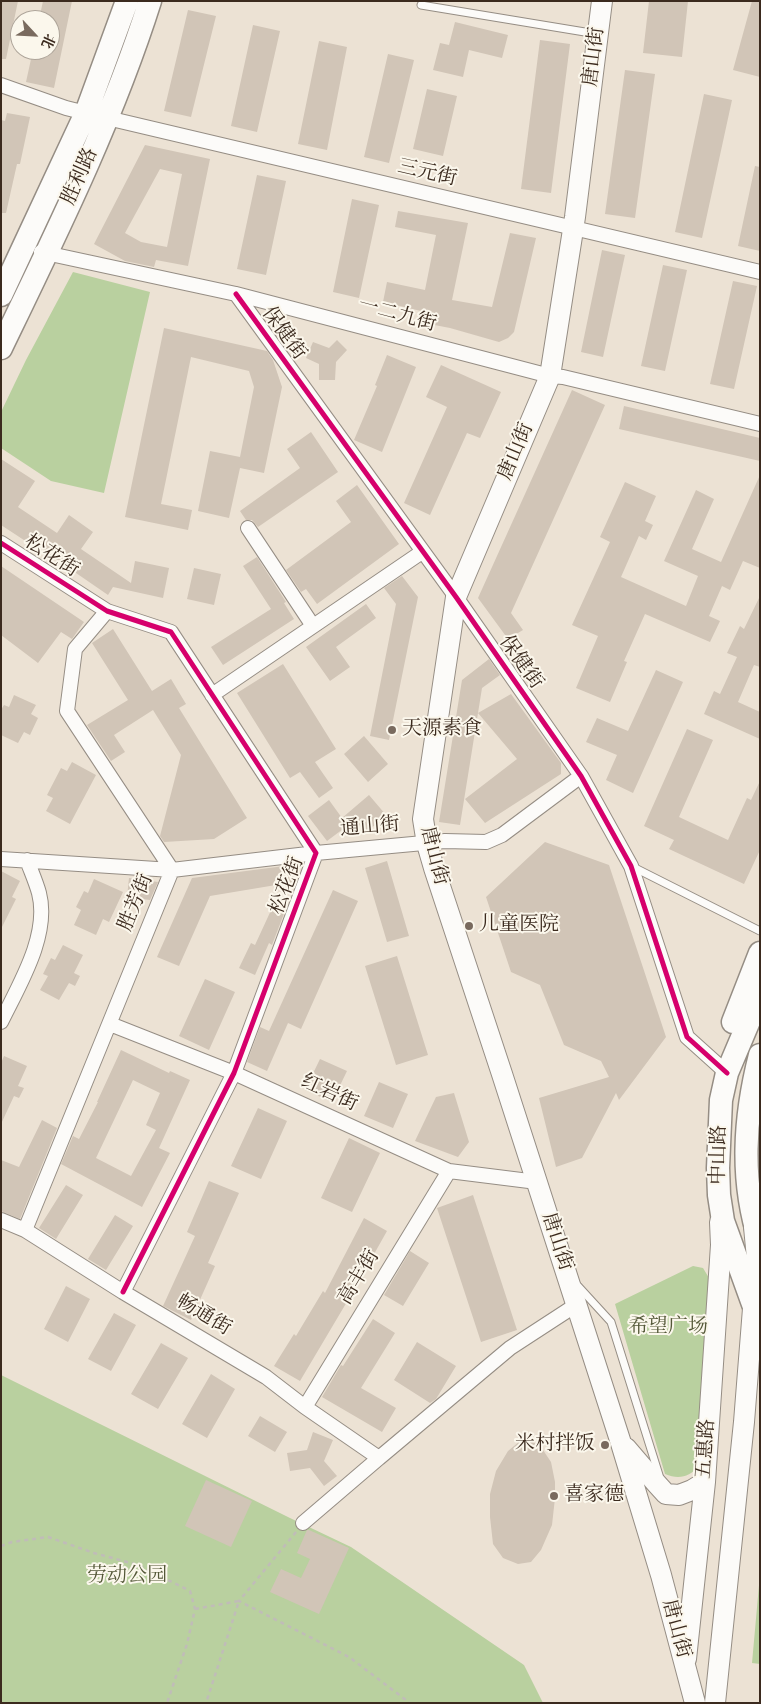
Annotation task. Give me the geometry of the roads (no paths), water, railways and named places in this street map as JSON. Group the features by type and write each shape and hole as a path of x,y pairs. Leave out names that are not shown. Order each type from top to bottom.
{"main road":[{"name":"胜利路","path":"1,295 86,113 127,1"},
{"name":"胜利路","path":"1,348 108,118 150,1"},
{"name":"唐山街","path":"602,1 573,229 550,376 456,597 424,819 426,844 620,1440 661,1574 685,1669"},
{"path":"727,1073 732,1025 760,953"},
{"name":"中山路","path":"756,1310 723,1221 719,1195 718,1168 721,1100 727,1073 760,995"},
{"name":"中山路","path":"758,1226 747,1186 747,1139 753,1084 760,1055"},
{"name":"五惠路","path":"682,1703 705,1482 721,1245 719,1195"},
{"name":"五惠路","path":"715,1703 756,1310 758,1226"},
{"path":"744,1422 760,1386"},
{"path":"620,1440 666,1494 680,1495 705,1482"},
{"path":"685,1669 691,1683 695,1703"}],"street":[{"name":"三元街","path":"1,85 66,108 86,113 760,272"},
{"name":"一二九街","path":"23,249 236,294 550,376 562,377 760,424"},
{"name":"保健街","path":"236,294 456,597 580,776 631,866 687,1037 727,1073"},
{"path":"248,528 313,626"},
{"name":"松花街","path":"1,543 106,610 171,632 316,853 234,1072 123,1292"},
{"path":"212,695 422,552"},
{"name":"胜芳街","path":"25,1230 172,870 67,710 76,649 106,610"},
{"name":"通山街","path":"1,859 172,870 316,853 445,841 486,842 502,834 580,776"},
{"path":"1,1022 37,943 40,928 41,908 39,894 27,860"},
{"name":"红岩街","path":"110,1024 234,1072 449,1171 537,1182"},
{"name":"高丰街","path":"305,1407 449,1171"},
{"name":"畅通街","path":"1,1220 25,1230 123,1292 266,1377 305,1407 379,1458"},
{"path":"303,1523 510,1348 576,1305"}],"lane":[{"path":"421,5 597,34"},
{"path":"631,866 760,931"},
{"path":"566,1273 611,1322 666,1494"}],"place":[{"name":"天源素食","path":"392,730"},
{"name":"儿童医院","path":"469,926"},
{"name":"米村拌饭","path":"605,1445"},
{"name":"喜家德","path":"554,1496"}],"park label":[{"name":"希望广场","path":"668,1328"},
{"name":"劳动公园","path":"127,1577"}]}
